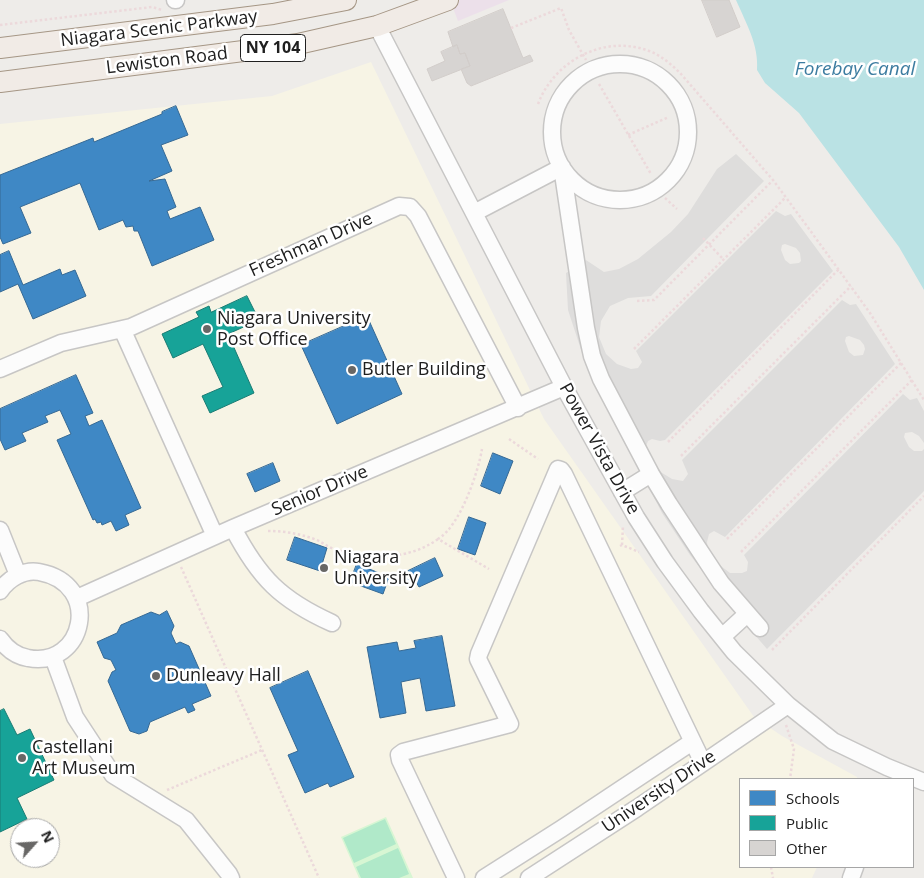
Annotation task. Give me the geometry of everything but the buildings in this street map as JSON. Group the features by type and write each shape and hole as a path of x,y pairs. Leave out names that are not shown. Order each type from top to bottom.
{"main road":[{"name":"Niagara Scenic Parkway","path":"0,48 282,13 346,0"},
{"name":"Lewiston Road","path":"0,82 272,48 377,26 448,0"}],"street":[{"name":"Power Vista Drive","path":"377,26 564,387 636,517 666,562 734,652 788,705 833,741 885,773 907,778"},
{"path":"562,167 571,180 589,193 609,200 631,200 651,193 668,180 681,163 687,142 687,121 680,100 668,85 653,73 636,66 617,64 598,67 580,76 566,89 556,106 552,125 553,145 562,167 586,328 592,356 601,379 651,474 701,554 727,590 760,628"},
{"path":"474,213 562,167"},
{"name":"Freshman Drive","path":"0,369 61,343 132,327 399,206 410,207 418,216 518,408"},
{"path":"122,329 215,536"},
{"name":"Senior Drive","path":"77,598 233,528 564,387"},
{"path":"456,878 400,760 400,755 403,752 510,724 478,659 478,654 558,469 564,474 703,763"},
{"path":"622,492 651,474"},
{"path":"233,528 256,566 275,589 292,603 332,623"},
{"path":"0,530 18,575"},
{"path":"0,591 4,585 18,575 35,571 52,574 66,584 77,598 80,615 77,632 67,647 53,657 36,660 20,656 6,648 0,640"},
{"path":"722,637 747,614"},
{"path":"53,657 75,716 113,775 186,820 231,878"},
{"name":"University Drive","path":"529,878 637,808 788,705"},
{"path":"484,878 692,742"},
{"path":"626,786 637,808"},
{"path":"561,829 572,850"}],"path":[{"path":"0,25 152,7"},
{"path":"511,28 561,8 569,30 586,60"},
{"path":"538,104 553,77 569,62 583,54 597,49 620,46 642,49 662,58 681,74 786,197 840,269 924,400"},
{"path":"599,84 651,174"},
{"path":"699,103 704,101"},
{"path":"628,135 669,117"},
{"path":"636,301 654,300 772,180"},
{"path":"634,349 786,197"},
{"path":"664,198 677,209"},
{"path":"703,238 723,259"},
{"path":"668,442 840,269"},
{"path":"681,456 851,286"},
{"path":"727,539 901,362"},
{"path":"741,552 912,380"},
{"path":"508,439 538,459"},
{"path":"263,530 293,532 350,554 366,556 410,553 438,539 449,530 458,517 472,482 482,449"},
{"path":"772,650 924,496"},
{"path":"625,524 623,525 621,545 643,554"},
{"path":"438,539 489,569"},
{"path":"179,564 319,878"},
{"path":"784,721 794,749 790,778"},
{"path":"149,797 262,750"}],"shaded area":[{"path":"450,0 509,0 458,21"},
{"name":"Niagara University","path":"371,62 544,419 754,717 782,736 857,777 739,778 739,868 817,868 812,878 0,878 0,124 272,96"},
{"path":"736,154 764,181 651,296 628,298 610,306 601,321 599,337 606,354 617,364 631,369 638,368 642,362 636,351 776,211 785,216 791,214 833,271 665,440 652,439 648,441 646,446 650,458 659,471 672,479 683,481 688,474 682,460 842,300 850,305 856,304 895,364 725,537 714,531 709,534 708,550 717,563 730,573 747,571 748,562 744,555 903,394 910,400 917,398 924,411 924,443 919,436 912,432 905,433 904,437 909,447 914,451 922,451 924,449 924,491 767,649 729,605 690,555 662,513 586,365 568,310 566,273 586,260 604,272 619,269 638,259 671,232 688,214 717,169","holes":["785,244 796,248 800,253 801,261 799,263 790,264 785,260 781,250 782,245","849,336 860,340 864,345 863,355 854,356 849,352 845,341 846,337"]}],"green space":[{"path":"386,817 413,878 359,878 341,837"},
{"path":"385,819 396,844 354,863 343,838"},
{"path":"398,848 409,874 399,878 361,878 356,867"}],"water":[{"name":"Forebay Canal","path":"736,0 924,0 924,290 899,247 799,113 765,83 757,70 754,43"}],"place":[{"name":"Niagara University Post Office","path":"207,329"},
{"name":"Butler Building","path":"352,370"},
{"name":"Niagara University","path":"324,568"},
{"name":"Dunleavy Hall","path":"156,676"},
{"name":"Castellani Art Museum","path":"22,758"}]}
